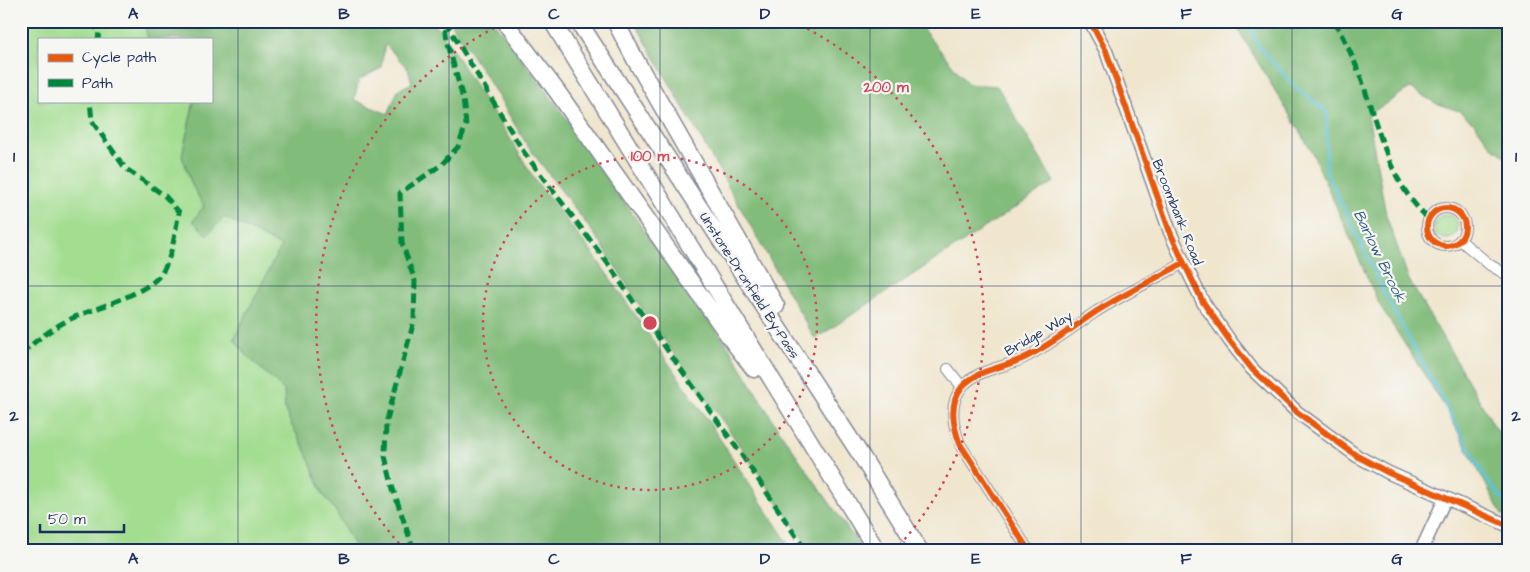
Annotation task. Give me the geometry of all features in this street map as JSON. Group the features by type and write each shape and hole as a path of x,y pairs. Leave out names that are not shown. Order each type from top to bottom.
{"highway":[{"path":"504,21 556,90 731,339 808,439"},
{"name":"Unstone-Dronfield By-Pass","path":"552,21 877,551"},
{"name":"Unstone-Dronfield By-Pass","path":"578,21 862,457 920,551"},
{"path":"614,21 862,457"}],"street":[{"name":"Broombank Road","path":"1090,21 1106,52 1170,232 1184,263 1203,302 1254,371 1297,412 1357,456 1389,473 1509,526"},
{"path":"1460,240 1490,265 1509,276"},
{"name":"Bridge Way","path":"962,386 978,374 1003,367 1024,358 1098,311 1184,263"},
{"path":"948,369 962,386 953,404 954,428 960,444 1029,551"},
{"path":"1421,551 1445,498"}],"green space":[{"path":"21,21 145,21 148,38 38,38 38,102 194,102 182,156 192,185 204,206 281,246 234,339 246,355 285,390 285,410 292,426 302,443 323,494 335,510 357,551 21,551"},
{"path":"145,21 427,21 440,29 535,180 596,258 703,413 793,551 357,551 335,510 323,494 302,443 292,426 285,410 284,390 246,355 234,339 281,246 224,217 207,235 193,221 204,206 192,185 182,156 194,102 212,102 212,38 148,38","holes":["385,44 408,69 412,83 398,90 388,114 354,100 359,80 381,68"]},
{"path":"449,21 492,21 501,31 564,115 658,251 731,350 775,424 863,551 811,551 729,430 642,309 600,242 527,145 487,78"},
{"path":"634,21 916,21 968,84 997,86 1054,182 815,339"},
{"path":"1233,21 1509,21 1509,170 1507,158 1491,146 1474,123 1459,111 1435,103 1410,88 1368,115 1386,215 1409,280 1509,451 1509,517 1502,515 1445,407 1379,304 1312,152"},
{"path":"1446,215 1455,218 1458,227 1455,236 1446,239 1437,236 1434,227 1437,218"}],"waterway":[{"name":"Barlow Brook","path":"1249,21 1259,47 1293,85 1327,112 1326,171 1389,302 1486,479 1503,500 1509,504"}],"marked path":[{"path":"91,21 99,32 98,38"},
{"path":"445,21 523,151 609,265 806,551"},
{"path":"1334,21 1358,70 1388,158 1396,175 1405,191 1429,219"},
{"path":"414,551 393,489 385,456 386,423 414,321 415,281 402,243 400,193 441,165 458,147 466,125 463,99 447,40 445,24"},
{"path":"21,354 46,333 67,321 136,293 147,286 157,279 163,271 171,250 179,212 165,196 125,168 92,121 90,102"}],"cycle path":[{"path":"1090,21 1106,51 1170,232 1184,263 1203,302 1252,369 1297,412 1357,456 1389,473 1509,526"},
{"path":"1446,208 1453,209 1459,214 1464,220 1465,227 1464,234 1459,240 1453,245 1446,246 1439,245 1433,240 1428,234 1427,227 1428,220 1433,214 1439,209 1446,208"},
{"path":"1029,551 960,444 955,430 953,415 953,408 958,394 962,387 975,376 1033,353 1097,311 1184,263"}]}
